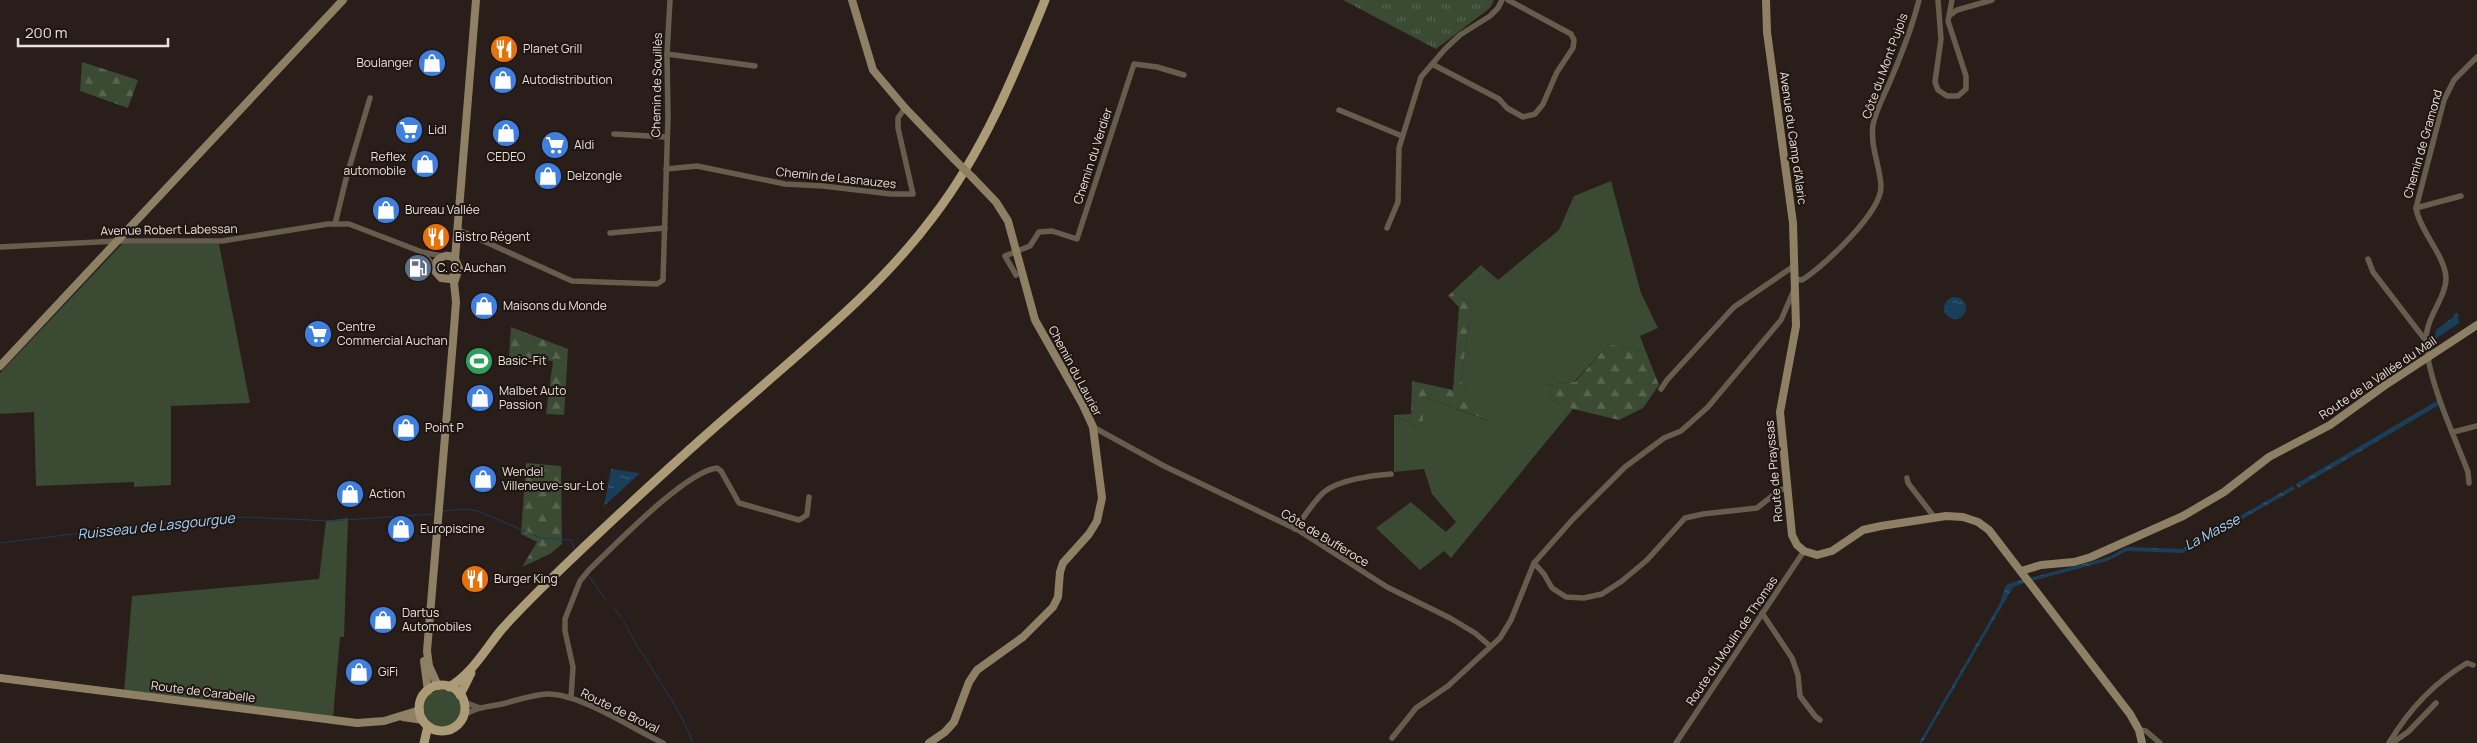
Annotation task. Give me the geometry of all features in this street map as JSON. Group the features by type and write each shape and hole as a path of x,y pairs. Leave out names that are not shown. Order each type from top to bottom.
{"main road":[{"path":"450,687 480,658 531,598 592,539 683,454 866,294 896,262 934,217 969,166 999,107 1045,0"},
{"path":"425,743 438,730 453,728 463,717 462,698 480,658"},
{"path":"425,743 426,723 420,710 420,703 428,691 438,686 450,687 462,698"},
{"path":"426,723 438,730"}],"street":[{"path":"0,366 343,0"},
{"path":"443,279 450,279 459,268 455,259 459,230 476,0"},
{"name":"Chemin de Souillès","path":"666,170 667,54 670,0"},
{"name":"Chemin du Laurier","path":"852,0 872,70 905,108 1002,210 1018,251 1024,284 1035,320 1083,405 1093,427 1101,478 1102,498 1100,511 1090,534 1063,563 1060,572 1058,597 1053,607 1024,637 977,670 969,682 954,722 945,732 929,743"},
{"path":"1387,228 1398,202 1398,159 1402,136 1417,86 1432,64 1460,35 1490,16 1498,8 1502,0"},
{"path":"1432,64 1499,99 1507,108 1523,117 1535,114 1543,104 1557,72 1570,54 1574,40 1571,34 1508,0"},
{"name":"Avenue du Camp d'Alaric","path":"1766,0 1767,32 1792,218 1795,279"},
{"name":"Côte du Mont Pujols","path":"1795,279 1802,280 1814,272 1866,220 1878,202 1881,186 1873,145 1873,126 1909,36 1919,0"},
{"path":"1938,0 1941,40 1935,82 1941,92 1947,96 1958,96 1966,89 1966,76 1948,22 1952,0"},
{"path":"1968,0 1980,4"},
{"path":"1950,15 1992,0"},
{"path":"667,54 755,66"},
{"name":"Chemin de Gramond","path":"2468,483 2468,472 2441,401 2426,341 2428,326 2446,280 2444,270 2418,220 2416,208 2444,100 2454,80 2477,56"},
{"name":"Chemin du Verdier","path":"1018,251 1030,246 1039,232 1045,230 1077,239 1134,64 1157,66 1184,75"},
{"path":"335,224 346,175 370,98"},
{"name":"Chemin de Lasnauzes","path":"666,170 697,166 785,184 823,186 891,194 913,194 898,128 898,118 905,108"},
{"path":"1339,110 1402,136"},
{"path":"614,134 667,137"},
{"path":"459,230 572,281 657,284 663,280 665,275 666,170"},
{"path":"2416,208 2461,196"},
{"name":"Avenue Robert Labessan","path":"0,247 117,241 222,241 335,224 349,224 422,252 443,256"},
{"path":"610,233 665,228"},
{"path":"428,691 423,645 451,299 449,287 436,274 435,267 437,261 443,256 459,230"},
{"path":"1016,275 1005,256 1018,251"},
{"name":"Avenue Robert Labessan","path":"422,252 435,267"},
{"path":"443,256 455,259"},
{"path":"2368,259 2373,272 2426,341"},
{"path":"1661,389 1667,380 1734,307 1794,266"},
{"path":"438,686 429,666 427,651 453,341 456,274"},
{"name":"Route de Prayssas","path":"1795,279 1796,326 1780,412 1788,488 1789,526 1797,545 1804,551"},
{"path":"1392,738 1416,708 1448,686 1500,638 1512,620 1534,564 1573,519 1625,467 1664,438 1681,431 1708,408 1781,320 1795,289"},
{"name":"Route de la Vallée du Mail","path":"2026,577 2041,565 2074,562 2091,557 2183,516 2224,492 2269,457 2330,425 2477,325"},
{"path":"2453,432 2477,426"},
{"name":"Côte de Bufferoce","path":"1093,427 1164,466 1295,529 1387,587 1450,618 1475,633 1490,646"},
{"path":"570,698 573,667 565,631 565,619 580,581 589,570 679,488 700,474 717,468 721,471 739,503 799,520 807,515 809,497"},
{"path":"1295,529 1324,492 1367,476 1391,474"},
{"path":"1907,478 1908,483 1935,518"},
{"path":"1534,564 1544,574 1552,588 1566,597 1584,598 1602,594 1622,581 1647,560 1685,518 1702,514 1757,508 1780,490 1788,488"},
{"path":"1804,551 1817,554 1832,551 1863,530 1935,518 1963,517 1978,522 1989,530 2130,714 2139,730 2142,743"},
{"name":"Route du Moulin de Thomas","path":"1676,743 1804,551"},
{"path":"1762,613 1792,658 1798,675 1800,696 1820,720"},
{"path":"2390,743 2416,705 2435,687 2467,662 2473,665"},
{"name":"Route de Carabelle","path":"0,678 357,723 381,722 403,717 420,710"},
{"name":"Route de Broval","path":"463,717 468,712 480,708 547,694 570,698 663,743"},
{"path":"462,698 480,708"},
{"path":"2390,743 2416,725 2436,703"},
{"name":"Route de Carabelle","path":"403,717 426,723"},
{"path":"2139,730 2146,731 2160,743"}],"green space":[{"path":"1343,0 1494,0 1490,8 1436,49"},
{"path":"82,62 138,80 128,108 80,91"},
{"path":"1611,181 1641,293 1658,328 1640,336 1646,352 1609,344 1574,382 1546,385 1551,400 1573,409 1451,558 1444,551 1420,570 1376,528 1411,502 1446,532 1456,522 1432,494 1424,469 1394,472 1394,415 1423,429 1423,396 1488,421 1461,382 1471,307 1455,289 1481,265 1498,280 1559,230 1574,196"},
{"path":"122,244 219,244 250,403 171,406 171,485 134,487 134,482 36,486 34,412 0,414 0,373"},
{"path":"1455,289 1471,307 1461,382 1489,421 1423,396 1423,429 1394,415 1411,414 1412,381 1453,390 1459,307 1448,296"},
{"path":"511,327 568,349 564,415 546,414 553,361 509,357"},
{"path":"1609,344 1646,352 1659,385 1643,408 1619,420 1573,409 1551,400 1545,385 1575,382"},
{"path":"526,463 561,466 562,544 550,554 522,567 537,542 521,534"},
{"path":"348,518 344,637 340,637 333,718 124,693 132,596 319,579 326,521"},
{"path":"442,690 449,691 455,696 460,702 460,716 455,722 449,727 442,728 435,727 429,722 424,716 423,709 424,702 429,696 435,691"}],"water":[{"path":"1955,297 1963,300 1966,308 1963,316 1955,319 1947,316 1944,308 1947,300"},
{"path":"2455,313 2458,313 2459,323 2434,340 2436,330 2453,317"},
{"path":"2440,399 2439,405 2298,488 2296,484"},
{"path":"611,470 640,473 604,506"},
{"name":"La Masse","path":"2293,486 2295,489 2182,553 2127,551 2107,561 2032,581 2030,578 2109,557 2127,547 2182,549"},
{"path":"2023,579 2026,582 2013,587 1922,743 1919,743 2000,603 2006,585"}],"waterway":[{"name":"Ruisseau de Lasgourgue","path":"442,511 464,509 478,511 541,538 572,540 574,549"},
{"name":"Ruisseau de Lasgourgue","path":"0,543 189,520 244,517 331,521 432,514"},
{"name":"Ruisseau de Lasgourgue","path":"589,576 606,600"},
{"name":"Ruisseau de Lasgourgue","path":"614,609 621,617"},
{"name":"Ruisseau de Lasgourgue","path":"624,622 670,696 693,743"}],"place":[{"name":"Planet Grill","path":"504,49"},
{"name":"Boulanger","path":"432,63"},
{"name":"Autodistribution","path":"503,80"},
{"name":"Lidl","path":"409,130"},
{"name":"CEDEO","path":"506,133"},
{"name":"Aldi","path":"555,145"},
{"name":"Reflex automobile","path":"425,164"},
{"name":"Delzongle","path":"548,176"},
{"name":"Bureau Vallée","path":"386,210"},
{"name":"Bistro Régent","path":"436,237"},
{"name":"C. C. Auchan","path":"418,268"},
{"name":"Maisons du Monde","path":"484,306"},
{"name":"Centre Commercial Auchan","path":"318,334"},
{"name":"Basic-Fit","path":"479,361"},
{"name":"Malbet Auto Passion","path":"480,398"},
{"name":"Point P","path":"406,428"},
{"name":"Wendel Villeneuve-sur-Lot","path":"483,479"},
{"name":"Action","path":"350,494"},
{"name":"Europiscine","path":"401,529"},
{"name":"Burger King","path":"475,579"},
{"name":"Dartus Automobiles","path":"383,620"},
{"name":"GiFi","path":"359,672"}]}
